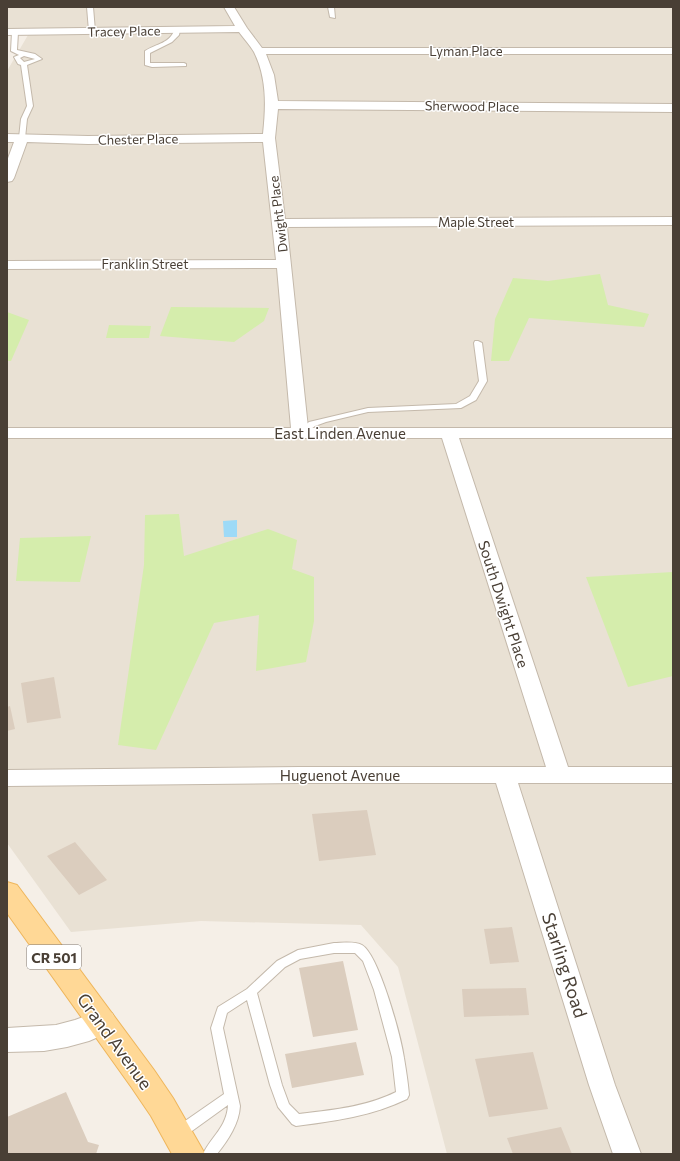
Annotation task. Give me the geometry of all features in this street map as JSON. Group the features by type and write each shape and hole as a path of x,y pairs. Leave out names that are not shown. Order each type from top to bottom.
{"main road":[{"name":"Grand Avenue","path":"10,902 102,1022 162,1107 184,1144"}],"street":[{"name":"Dwight Place","path":"229,7 242,29 258,51 268,75 272,104 269,138 284,264 300,433"},
{"name":"Tracey Place","path":"11,32 242,29"},
{"name":"Lyman Place","path":"258,51 673,51"},
{"name":"Sherwood Place","path":"272,104 673,108"},
{"name":"Chester Place","path":"7,138 88,140 269,138"},
{"path":"7,178 22,138"},
{"name":"Maple Street","path":"279,223 673,221"},
{"name":"Franklin Street","path":"7,265 284,264"},
{"name":"South Dwight Place","path":"449,432 560,776"},
{"name":"East Linden Avenue","path":"7,433 673,433"},
{"name":"Huguenot Avenue","path":"7,778 300,775 673,775"},
{"name":"Starling Road","path":"505,776 602,1085 628,1154"},
{"path":"7,1040 41,1040 64,1037 102,1022"}],"lane":[{"path":"90,7 92,31"},
{"path":"331,7 333,17"},
{"path":"178,30 173,40 147,52 147,64 152,66 184,65"},
{"path":"11,32 14,51 21,56"},
{"path":"22,138 24,119 30,106 24,64 20,62 17,57 29,55 36,56 39,59 24,64"},
{"path":"300,433 312,424 368,410 458,406 473,398 482,381 478,343"},
{"path":"208,1154 216,1146 229,1123 234,1107 217,1028 222,1010 251,992 281,964 298,955 334,948 358,948 368,959 380,990 398,1057 403,1095 380,1105 327,1117 296,1120 284,1107 276,1085 251,992"},
{"path":"184,1144 231,1096"}],"shaded area":[{"path":"7,7 673,7 673,1154 447,1154 398,967 361,925 201,921 71,932 7,843 7,71 28,35 7,35"}],"green space":[{"path":"600,274 608,305 649,314 644,327 529,318 509,361 491,361 495,319 513,278 548,281"},
{"path":"171,307 269,308 264,321 234,342 160,336"},
{"path":"7,312 29,320 11,361 7,361"},
{"path":"109,325 151,326 149,338 106,338"},
{"path":"179,514 184,556 268,529 297,540 292,569 314,577 314,621 306,662 256,671 259,615 214,623 156,750 118,745 144,565 145,515"},
{"path":"91,536 80,582 16,581 20,538"},
{"path":"673,572 673,676 628,687 586,577"}],"water":[{"path":"237,520 237,537 224,537 223,521"}],"building":[{"path":"54,677 61,718 27,723 21,683"},
{"path":"10,706 15,729 7,731 7,707"},
{"path":"367,810 376,855 319,861 312,814"},
{"path":"75,842 107,880 79,895 47,856"},
{"path":"512,927 519,962 490,964 484,929"},
{"path":"343,961 358,1030 313,1037 299,968"},
{"path":"526,988 529,1015 464,1017 462,989"},
{"path":"356,1042 364,1075 292,1088 285,1054"},
{"path":"533,1052 548,1109 489,1117 475,1059"},
{"path":"66,1092 88,1142 99,1145 96,1154 7,1154 7,1117"},
{"path":"561,1127 572,1154 513,1154 507,1138"}]}
